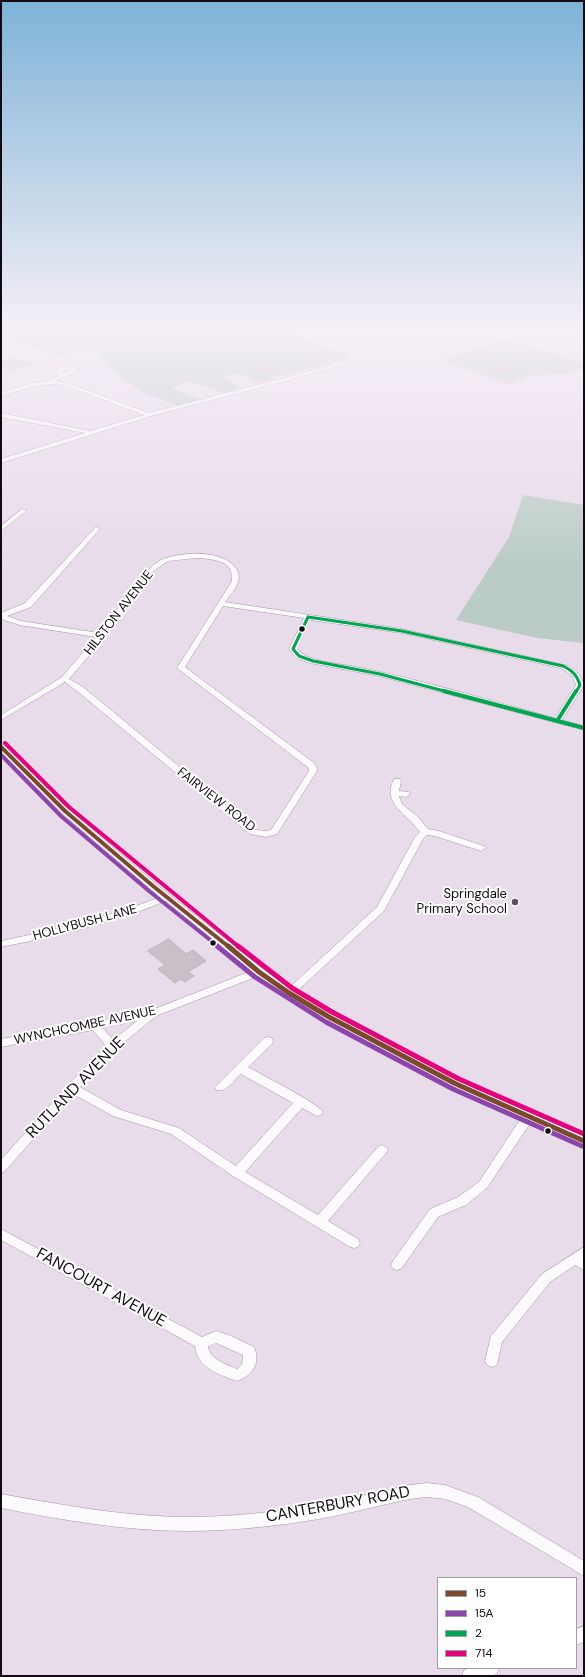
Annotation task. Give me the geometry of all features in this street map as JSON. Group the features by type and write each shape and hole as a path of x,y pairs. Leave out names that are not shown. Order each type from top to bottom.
{"street":[{"path":"128,407 149,415"},
{"path":"1,461 179,407"},
{"path":"1,415 92,433"},
{"path":"1,529 24,510"},
{"path":"1,616 28,605 97,529"},
{"name":"HILSTON AVENUE","path":"1,718 65,679 101,636 150,571 164,561 188,556 211,557 224,561 233,567 237,576 235,581 222,604 181,665"},
{"path":"222,604 402,631 563,666 576,674 580,679 580,685 557,721"},
{"path":"1,616 19,622 101,636"},
{"path":"308,617 293,645 293,649 299,656 305,659 322,664 380,674 584,728"},
{"name":"FAIRVIEW ROAD","path":"65,679 80,689 253,832 266,834 274,832 313,771 313,768 182,670 181,665"},
{"path":"1,747 65,810 259,972 289,993 335,1020 456,1084 584,1141"},
{"path":"396,781 394,793 395,801 414,818 425,832"},
{"path":"394,793 406,794"},
{"path":"289,993 381,909 419,837 425,832 436,833 481,848"},
{"name":"HOLLYBUSH LANE","path":"1,944 78,926 134,910 168,897"},
{"name":"WYNCHCOMBE AVENUE","path":"1,1043 95,1026 154,1013 259,972"},
{"name":"RUTLAND AVENUE","path":"1,1168 72,1088 112,1046 154,1013"},
{"path":"95,1026 112,1046"},
{"path":"220,1087 268,1041"},
{"path":"240,1068 317,1112"},
{"path":"72,1088 117,1113 175,1131 237,1173 354,1242"},
{"path":"237,1173 301,1102"},
{"path":"397,1265 434,1213 462,1201 483,1185 528,1117"},
{"path":"320,1222 382,1150"},
{"name":"FANCOURT AVENUE","path":"1,1234 201,1343"},
{"path":"492,1361 496,1340 546,1278 581,1258"},
{"name":"CANTERBURY ROAD","path":"1,1501 66,1513 127,1521 188,1524 306,1514 410,1492 427,1490 445,1492 473,1502 584,1569"},
{"path":"470,1676 489,1669"}],"shaded area":[{"path":"523,495 584,505 584,643 537,638 456,620 509,537"}],"building":[{"path":"169,939 186,954 193,950 206,961 188,972 194,976 185,982 181,979 175,983 158,969 165,965 148,951"}],"transit line":[{"name":"2","path":"308,617 293,649 299,656 313,661 380,674 584,728"},
{"name":"2","path":"308,617 402,631 563,666 574,673 578,678 580,685 557,721"},
{"name":"714","path":"5,743 69,807 157,881 263,967 292,988 332,1012 459,1079 584,1134"},
{"name":"15","path":"1,747 65,811 153,886 259,972 289,993 329,1017 456,1084 584,1141"},
{"name":"15A","path":"1,755 61,816 149,891 255,977 286,998 326,1022 453,1089 582,1146"}],"place":[{"name":"Springdale Primary School","path":"515,902"}]}
